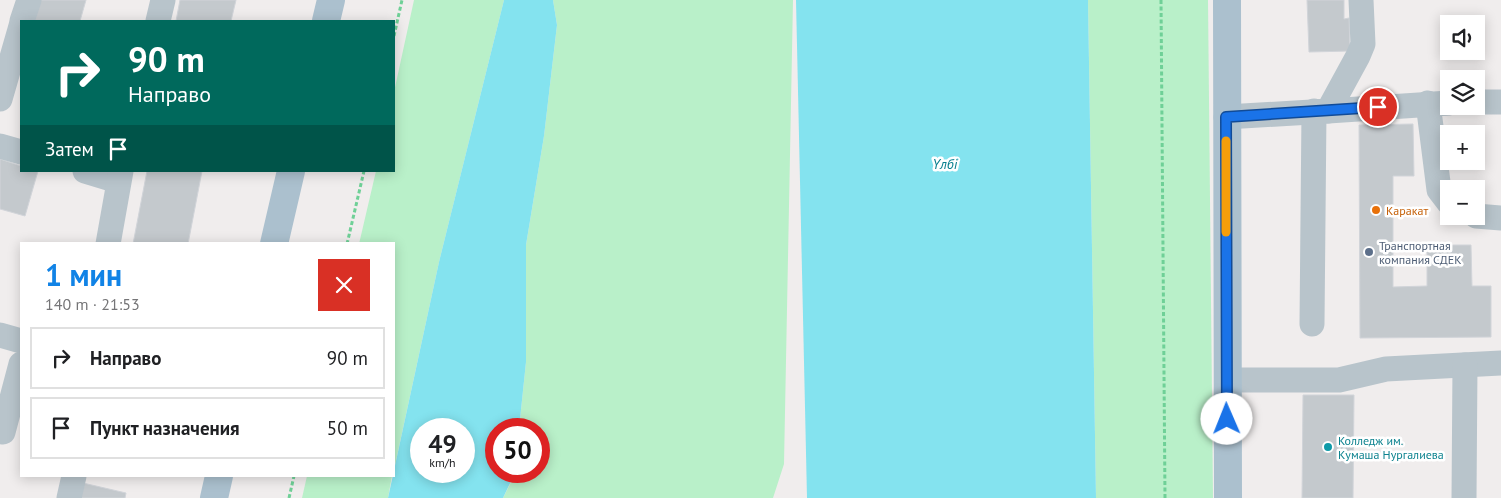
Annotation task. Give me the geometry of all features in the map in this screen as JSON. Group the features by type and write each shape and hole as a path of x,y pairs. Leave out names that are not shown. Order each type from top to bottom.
{"main road":[{"path":"326,20 331,0"},
{"path":"1227,0 1226,380 1228,498"},
{"path":"274,242 291,172"},
{"path":"214,498 219,477"}],"lane":[{"path":"22,20 29,0"},
{"path":"158,20 163,0"},
{"path":"1312,324 1321,111 1363,44 1361,0"},
{"path":"0,99 20,29"},
{"path":"1485,102 1501,102"},
{"path":"1226,117 1439,103 1440,191"},
{"path":"0,146 20,152"},
{"path":"92,172 120,176 108,242"},
{"path":"1485,217 1501,218"},
{"path":"0,335 20,341"},
{"path":"1226,380 1339,380 1386,369 1501,363"},
{"path":"1464,498 1465,365"},
{"path":"3,432 20,368"},
{"path":"69,498 74,477"}],"path":[{"path":"395,32 402,0"},
{"path":"1162,0 1165,498"},
{"path":"347,242 364,172"},
{"path":"289,498 294,477"}],"green space":[{"path":"414,0 504,0 439,262 395,465 395,242 359,242 376,172 395,172 395,87"},
{"path":"553,0 793,0 784,464 773,498 503,498 510,483 550,483 550,418 520,418 526,362 526,245 544,136 557,25"},
{"path":"1088,0 1208,0 1213,498 1096,498"},
{"path":"307,477 392,477 388,498 302,498"}],"water":[{"path":"504,0 553,0 557,25 544,136 526,245 526,362 520,418 485,418 485,483 510,483 503,498 388,498 393,477 395,477 395,466 439,262"},
{"name":"Үлбі","path":"796,0 1088,0 1096,498 807,498"}],"building":[{"path":"40,0 86,0 80,20 34,20"},
{"path":"180,0 236,0 231,20 176,20"},
{"path":"1307,0 1344,0 1344,19 1349,18 1350,51 1309,52"},
{"name":"Каракат","path":"1413,124 1414,176 1393,176 1393,287 1427,286 1427,245 1471,245 1472,286 1491,286 1491,337 1360,338 1359,125"},
{"path":"0,159 20,166 20,172 38,172 25,216 0,209"},
{"path":"147,172 202,172 188,242 133,242"},
{"name":"Колледж им. Кумаша Нургалиева","path":"1303,395 1354,395 1353,498 1302,498"},
{"path":"83,483 126,493 125,498 80,498"}],"slow traffic":[{"path":"1226,141 1226,232"}],"place":[{"name":"Каракат","path":"1376,210"},
{"name":"Транспортная компания СДЕК","path":"1369,252"},
{"name":"Колледж им. Кумаша Нургалиева","path":"1328,447"}],"route":[{"path":"1227,419 1226,117 1378,107"}]}
